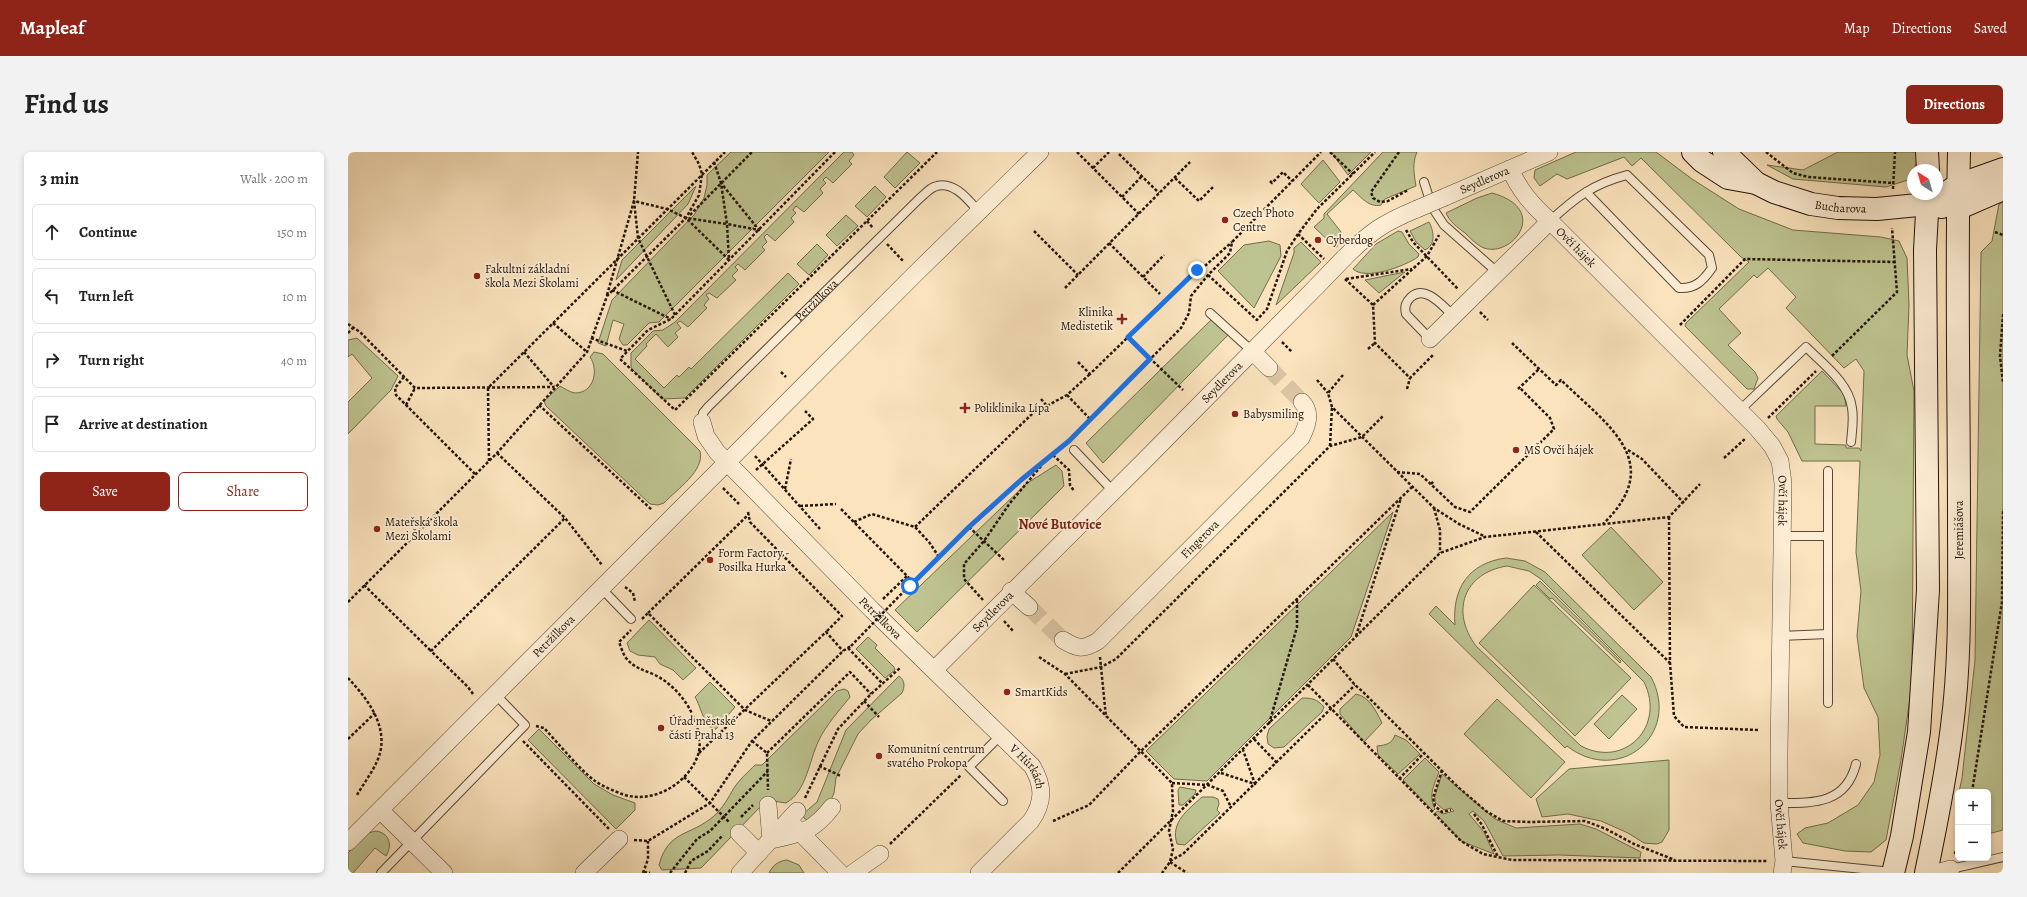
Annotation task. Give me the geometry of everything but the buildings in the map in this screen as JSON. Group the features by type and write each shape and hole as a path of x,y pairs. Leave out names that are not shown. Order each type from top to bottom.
{"main road":[{"name":"Bucharova","path":"1693,152 1702,161 1728,178 1756,183 1794,199 1838,208 1893,209 1924,200"},
{"name":"Bucharova","path":"1724,152 1756,183"},
{"path":"1927,152 1928,164"},
{"name":"Jeremiášova","path":"1926,873 1936,825 1952,725 1957,663 1959,587 1957,209 1959,152"},
{"path":"1943,192 2003,169"},
{"path":"1931,200 1957,209 1991,196 2003,189"},
{"path":"1895,873 1919,732 1928,590 1925,250 1928,200"}],"street":[{"name":"Petržílkova","path":"348,842 978,210 1040,152"},
{"name":"Seydlerova","path":"934,670 1141,464 1365,237 1382,225 1549,152"},
{"name":"Ovčí hájek","path":"1510,169 1526,197 1740,410 1772,446 1780,461 1783,483 1779,803 1783,867"},
{"name":"Ovčí hájek","path":"1430,339 1550,221"},
{"path":"1252,351 1269,368"},
{"name":"Fingerova","path":"1063,640 1075,647 1088,647 1098,641 1301,438 1307,426 1308,414 1302,402"},
{"name":"Petržílkova","path":"702,422 706,436 727,462 872,610 934,670"},
{"path":"1011,592 1029,607"},
{"name":"V Hůrkách","path":"934,670 1032,766 1041,786 1041,802 1031,821 979,873"},
{"path":"768,805 771,840"},
{"path":"771,840 802,833 821,821 832,807"},
{"path":"380,810 444,873"},
{"path":"740,873 793,816 802,833 840,873"},
{"path":"739,832 760,852"},
{"path":"584,873 619,839"},
{"path":"853,873 880,854"},
{"path":"868,873 875,873"}],"lane":[{"path":"1550,221 1572,200 1586,192 1608,180 1627,175 1709,255 1712,268 1704,278 1690,289 1679,288 1586,192"},
{"path":"1424,182 1432,207 1444,226 1497,272"},
{"name":"Petržílkova","path":"702,422 703,413 708,407 920,198 935,186 952,186 969,200 978,210"},
{"path":"1430,339 1406,314 1406,303 1410,298 1418,292 1429,294 1454,316"},
{"path":"1210,313 1252,351"},
{"path":"1740,410 1806,347 1843,386 1849,396 1853,418 1851,442"},
{"path":"1074,450 1113,491"},
{"path":"1828,471 1828,703"},
{"path":"1782,536 1828,536"},
{"path":"601,588 635,619"},
{"path":"1780,636 1828,634"},
{"path":"381,873 526,725 495,694"},
{"path":"1000,736 969,767 1003,801"},
{"path":"1779,803 1812,803 1832,797 1847,785 1854,774 1856,764"},
{"path":"1943,871 2003,857"},
{"path":"1783,867 1895,873"}],"path":[{"path":"638,152 634,201 638,238 675,315"},
{"path":"686,218 699,195 702,174 700,164 692,152"},
{"path":"490,461 488,388 725,152"},
{"path":"607,296 752,152"},
{"path":"836,152 671,319 648,330 620,359 675,410 937,152"},
{"path":"1077,152 1139,214"},
{"path":"1093,168 1109,152"},
{"path":"915,527 1032,414 1068,395 1197,270 1206,265 1232,242 1321,152"},
{"path":"1330,152 1353,174"},
{"path":"1208,275 1257,320 1267,309 1287,251 1298,234 1317,209 1375,152"},
{"path":"1399,152 1371,192 1373,198 1380,202 1388,201 1408,190"},
{"path":"1766,152 1793,173 1808,177 1893,183"},
{"path":"1893,194 1895,152"},
{"path":"1119,154 1159,193"},
{"path":"714,162 722,183 728,260"},
{"path":"1065,288 1190,162"},
{"path":"1270,181 1272,183 1283,172 1292,182"},
{"path":"1122,196 1142,176"},
{"path":"1175,178 1199,201 1214,186"},
{"path":"722,183 759,230"},
{"path":"634,201 667,209 686,218 759,230"},
{"path":"348,602 498,453 587,352 607,296 634,201"},
{"path":"686,218 728,260"},
{"path":"1373,305 1427,256 1444,226"},
{"path":"1405,228 1413,242 1488,320"},
{"path":"1829,358 1897,292 1892,228"},
{"path":"1034,231 1078,274"},
{"path":"1995,232 2003,235"},
{"path":"650,873 643,872 648,858 648,841 710,803 752,741 843,650 850,647 969,527 1046,460 1054,455 1181,328 1189,313 1191,296 1208,275 1230,253 1232,242"},
{"path":"1109,243 1160,294"},
{"path":"1143,276 1164,255"},
{"path":"1680,325 1745,259 1894,262"},
{"path":"1345,279 1413,269"},
{"path":"612,290 671,319"},
{"path":"2003,314 2000,356 2003,383"},
{"path":"553,323 587,352"},
{"path":"348,324 415,388 554,388"},
{"path":"348,332 353,328"},
{"path":"1128,337 1183,390"},
{"path":"1277,337 1292,352"},
{"path":"591,338 627,351"},
{"path":"1368,350 1375,343"},
{"path":"1512,343 1556,385 1561,380 1612,430 1627,450 1632,468 1627,495 1617,510 1603,524"},
{"path":"524,352 554,388"},
{"path":"1078,362 1090,374"},
{"path":"1766,420 1819,368"},
{"path":"1397,472 1420,474 1455,507 1470,512 1554,429 1550,418 1519,389 1539,369"},
{"path":"781,372 786,377"},
{"path":"1328,393 1343,375"},
{"path":"404,377 395,388 396,395 476,475"},
{"path":"1407,389 1410,378"},
{"path":"1317,380 1328,393 1332,407 1330,446"},
{"path":"406,405 415,388"},
{"path":"1068,395 1090,419"},
{"path":"1040,399 1047,406"},
{"path":"539,405 652,510"},
{"path":"1332,407 1434,508 1459,524 1485,537"},
{"path":"750,474 762,465 812,419 805,411"},
{"path":"1065,674 1101,667 1116,659 1330,446 1362,437 1383,416"},
{"path":"1724,458 1750,434"},
{"path":"1627,450 1642,459 1684,502"},
{"path":"752,451 762,465 820,529"},
{"path":"498,453 565,518 598,559"},
{"path":"1054,455 1069,470 1070,485 1074,491"},
{"path":"784,490 791,459"},
{"path":"988,605 964,579 964,564 984,541 1010,503 1046,460"},
{"path":"1431,484 1434,481"},
{"path":"1118,873 1221,773 1440,553 1485,537 1669,517 1700,484"},
{"path":"721,486 739,504"},
{"path":"1053,821 1089,805 1140,752 1412,487"},
{"path":"1355,638 1401,498"},
{"path":"800,506 836,504"},
{"path":"1434,508 1440,530 1440,553"},
{"path":"841,509 913,582"},
{"path":"1972,789 2002,602 2003,509"},
{"path":"635,619 640,622 749,513 750,522 842,616 745,710 698,753"},
{"path":"854,522 872,514 915,527 929,542 939,557"},
{"path":"1669,517 1670,664 1674,716 1680,725 1688,728 1758,730"},
{"path":"431,651 565,518"},
{"path":"969,527 1004,560"},
{"path":"1536,531 1670,664"},
{"path":"881,600 907,576"},
{"path":"364,585 468,687"},
{"path":"623,585 633,593 635,602"},
{"path":"1269,724 1297,627 1297,599"},
{"path":"648,613 745,710 771,722"},
{"path":"1000,617 1013,631"},
{"path":"826,632 843,650"},
{"path":"1098,641 1106,718"},
{"path":"544,728 595,781 623,794 639,797 652,795 670,789 684,777 693,766 698,753 699,738 693,716 676,689 655,675 638,668 625,658 619,642"},
{"path":"850,647 883,684"},
{"path":"1039,656 1065,674 1106,718 1172,784 1173,811 1169,831 1172,849 1170,862"},
{"path":"1334,659 1355,685 1486,811 1503,820 1529,822 1585,821 1634,844 1677,861"},
{"path":"793,816 810,790 819,766 838,728 871,694 901,667"},
{"path":"767,753 850,672 871,694"},
{"path":"348,678 375,712 380,735 381,748 376,762 358,794"},
{"path":"1308,685 1463,843 1483,854 1512,860 1677,861 1783,867"},
{"path":"1162,873 1170,862 1183,854 1332,710 1355,685"},
{"path":"864,701 879,717"},
{"path":"348,739 375,712"},
{"path":"522,739 619,839"},
{"path":"1254,739 1276,763"},
{"path":"752,741 767,753 768,805"},
{"path":"1243,750 1255,784"},
{"path":"1399,779 1424,753"},
{"path":"819,766 841,776"},
{"path":"880,854 969,767"},
{"path":"1442,770 1433,798 1437,809 1442,812 1451,810"},
{"path":"670,873 697,839 710,831 720,822 768,771"},
{"path":"1221,773 1255,784"},
{"path":"684,777 719,812"},
{"path":"1172,784 1208,785 1223,791 1231,807"},
{"path":"1433,813 1437,809"},
{"path":"1474,814 1489,837 1498,857"},
{"path":"1170,862 1182,868 1187,873"}],"green space":[{"path":"731,152 829,152 659,322 649,323 627,345 623,345 619,339 624,324 613,320 606,346 598,343 612,300 694,215 704,198 707,185 707,175"},
{"path":"844,152 852,152 854,155 849,161 852,164 833,183 826,177 823,180 826,183 820,189 823,193 804,212 796,206 793,210 796,213 791,218 794,222 775,241 767,234 764,237 767,242 762,247 765,250 745,270 738,264 735,267 738,270 732,276 736,280 717,298 709,293 706,295 709,299 704,305 707,308 688,327 680,321 677,323 681,328 675,333 678,337 668,347 656,334 646,344 647,346 635,359 664,388 677,375 679,377 689,367 691,369 788,273 799,284 685,398 662,399 631,368 631,353 653,331 663,330 675,322"},
{"path":"907,152 920,163 895,188 884,177"},
{"path":"1331,152 1371,152 1348,175"},
{"path":"1383,152 1417,152 1414,164 1416,186 1385,199 1381,205 1377,206 1366,201 1353,190 1327,214 1341,232 1341,241 1336,248 1314,227 1324,218 1324,214"},
{"path":"1576,152 1656,152 1692,179 1739,209 1793,230 1881,237 1899,241 1907,258 1909,305 1907,355 1914,391 1912,684 1901,760 1886,840 1871,852 1845,851 1803,843 1797,834 1805,828 1828,823 1858,805 1874,782 1880,755 1878,717 1864,688 1857,636 1861,591 1856,552 1860,461 1802,461 1788,432 1776,416 1822,371 1844,394 1846,406 1815,406 1815,444 1846,445 1846,448 1859,448 1861,451 1864,371 1856,359 1844,368 1786,308 1796,297 1768,268 1757,278 1754,275 1719,309 1741,333 1728,345 1755,372 1758,378 1754,389 1747,389 1685,326 1686,323 1749,262 1741,257 1641,158 1632,166 1624,157 1567,179 1557,174 1540,186 1534,178 1535,170"},
{"path":"1838,152 1917,152 1916,164 1907,164 1907,180 1886,187 1793,179 1767,165 1803,170"},
{"path":"1323,160 1340,182 1319,203 1301,184"},
{"path":"696,186 688,204 616,280 622,260"},
{"path":"875,186 886,197 867,217 855,206"},
{"path":"1492,193 1510,200 1520,210 1523,220 1521,230 1514,239 1505,246 1495,249 1484,248 1477,244 1454,224 1446,213 1477,198"},
{"path":"2003,202 2003,830 1991,833 1991,789 1960,789 1975,660 1981,252 1992,241 1999,204"},
{"path":"846,215 858,226 837,246 826,235"},
{"path":"1429,222 1433,233 1433,238 1429,248 1425,250 1416,242 1410,231"},
{"path":"1398,231 1402,232 1409,244 1419,254 1418,257 1395,268 1376,273 1359,272 1353,269 1376,244"},
{"path":"1269,241 1280,245 1281,256 1254,308 1218,271 1244,245"},
{"path":"1301,242 1321,262 1276,305 1294,253 1294,248"},
{"path":"817,244 828,255 809,275 797,264"},
{"path":"1405,272 1379,293 1365,280"},
{"path":"1213,318 1228,335 1103,463 1086,443"},
{"path":"357,338 398,376 391,390 348,434 348,402 372,378 352,354 348,357 348,340"},
{"path":"594,352 603,354 700,451 698,466 694,473 664,503 658,505 650,504 546,406 544,401 560,386 575,393 587,389 593,380 594,368 590,357"},
{"path":"1056,465 1062,471 1064,486 917,632 895,610 1026,484"},
{"path":"1393,512 1351,637 1207,781 1174,779 1146,751"},
{"path":"1611,527 1663,582 1634,610 1582,555"},
{"path":"1506,558 1525,561 1545,572 1651,677 1658,698 1658,718 1651,735 1640,748 1624,757 1606,760 1587,757 1567,746 1565,748 1429,614 1436,606 1455,625 1456,600 1465,580 1472,572 1493,561","holes":["1507,566 1529,571 1541,579 1644,682 1649,698 1650,714 1645,728 1637,739 1626,747 1612,752 1597,752 1581,746 1476,646 1468,633 1464,620 1463,607 1471,585 1480,577 1492,570"]},
{"path":"1540,581 1621,661 1620,663 1552,598 1550,599 1536,585"},
{"path":"1534,585 1631,678 1575,736 1479,643"},
{"path":"649,620 696,668 683,680 673,670 660,664 655,657 638,655 630,651 627,643"},
{"path":"868,637 877,645 875,648 894,667 895,670 885,678 856,649"},
{"path":"899,676 904,684 902,693 871,720 858,734 836,778 834,793 829,804 809,821 804,818 803,814 817,802 846,730"},
{"path":"710,682 735,707 716,729 708,725 695,697"},
{"path":"844,689 848,691 850,697 822,734 803,783 793,798 786,803 773,801 763,804 701,868 662,870 659,865 663,854 668,845 674,839 714,816 723,806 738,782 755,765 762,765 837,691"},
{"path":"1356,694 1369,701 1382,723 1364,742 1340,714 1340,709"},
{"path":"1622,695 1637,709 1609,739 1594,724"},
{"path":"1302,698 1312,699 1319,702 1324,707 1322,712 1284,747 1274,748 1268,744 1267,736 1269,729"},
{"path":"1497,699 1565,762 1531,798 1464,734"},
{"path":"539,729 594,784 613,795 635,803 635,810 616,829 528,740"},
{"path":"1395,735 1406,740 1420,754 1398,774 1378,755 1377,746 1388,744"},
{"path":"1425,758 1439,772 1432,790 1432,799 1435,809 1433,811 1403,780"},
{"path":"1669,760 1669,830 1662,842 1657,844 1644,843 1628,833 1601,821 1568,814 1542,817 1536,799 1569,769"},
{"path":"1442,774 1495,819 1516,828 1580,824 1596,829 1641,852 1640,858 1559,855 1503,856 1484,821 1473,811 1469,814 1484,832 1494,854 1461,841 1435,813 1438,811 1443,814 1454,811 1451,808 1444,810 1435,802 1435,796"},
{"path":"1180,787 1196,790 1195,794 1183,805 1179,805 1178,790"},
{"path":"1202,797 1213,797 1218,799 1219,804 1217,810 1220,813 1185,845 1177,844 1175,836 1178,823 1186,812"},
{"path":"376,831 387,837 389,848 386,856 375,848 353,873 348,873 348,853 368,833"},
{"path":"787,860 799,865 804,873 769,873 776,864"}],"tunnel":[{"path":"1269,368 1302,402"},
{"path":"1029,607 1063,640"}],"place":[{"name":"Czech Photo Centre","path":"1225,220"},
{"name":"Cyberdog","path":"1318,240"},
{"name":"Fakultní základní škola Mezi Školami","path":"477,276"},
{"name":"Klinika Medistetik","path":"1122,319"},
{"name":"Poliklinika Lípa","path":"965,408"},
{"name":"Babysmiling","path":"1235,414"},
{"name":"MŠ Ovčí hájek","path":"1516,450"},
{"name":"Mateřská škola Mezi Školami","path":"377,529"},
{"name":"Form Factory - Posilka Hurka","path":"710,560"},
{"name":"SmartKids","path":"1007,692"},
{"name":"Úřad městské části Praha 13","path":"661,728"},
{"name":"Komunitní centrum svatého Prokopa","path":"879,756"}],"district":[{"name":"Nové Butovice","path":"1060,524"}],"route":[{"path":"910,586 969,527 1021,480 1054,455 1069,441 1150,359 1128,337 1197,270"}]}
